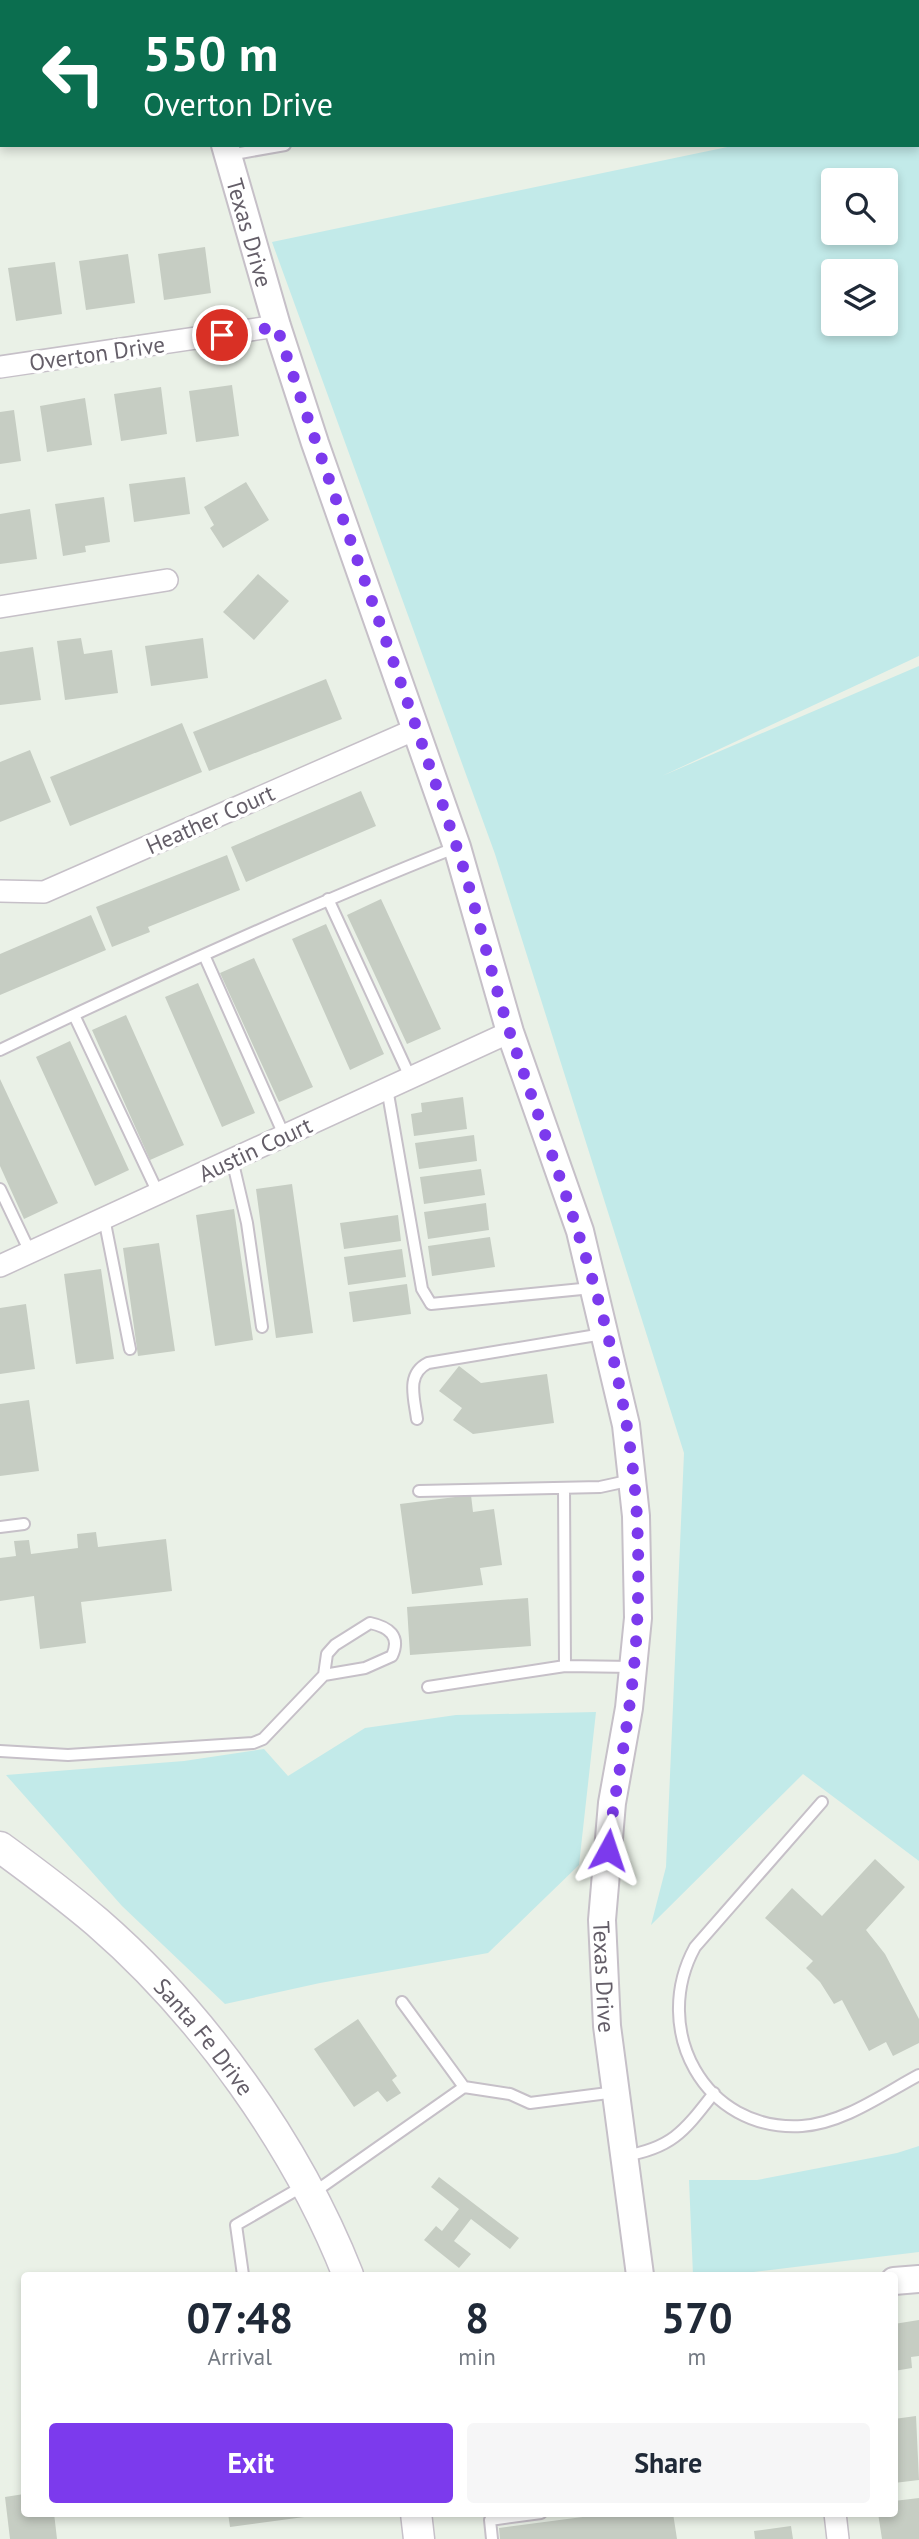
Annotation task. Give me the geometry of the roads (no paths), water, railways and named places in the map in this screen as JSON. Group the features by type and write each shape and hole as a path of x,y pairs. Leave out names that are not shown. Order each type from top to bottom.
{"main road":[{"name":"Santa Fe Drive","path":"0,1847 98,1923 161,1987 236,2076 308,2190 347,2272"},
{"path":"416,2517 419,2539"}],"street":[{"name":"Texas Drive","path":"227,150 277,327 457,847 510,1032 580,1231 626,1425 636,1516 638,1618 634,1667 612,1803 601,1920 607,2026 640,2272"},
{"name":"Overton Drive","path":"0,367 277,327"},
{"path":"0,607 167,580"},
{"name":"Heather Court","path":"0,891 44,892 416,729"},
{"name":"Austin Court","path":"0,1266 510,1032"},
{"path":"898,2281 919,2278"},
{"path":"835,2517 838,2539"}],"lane":[{"path":"227,150 262,147"},
{"path":"0,1050 328,899 457,847"},
{"path":"328,899 410,1077"},
{"path":"204,955 284,1135"},
{"path":"74,1014 158,1193"},
{"path":"387,1088 422,1289 431,1304 595,1288"},
{"path":"232,1160 247,1223 262,1327"},
{"path":"0,1189 30,1252"},
{"path":"104,1218 130,1349"},
{"path":"416,1419 413,1375 418,1368 428,1363 606,1333"},
{"path":"419,1491 564,1488 600,1486 632,1480"},
{"path":"564,1488 565,1666"},
{"path":"0,1527 24,1524"},
{"path":"0,1751 68,1755 253,1743 263,1739 324,1675 327,1654 358,1628 370,1623 385,1626 394,1636 396,1646 391,1656 365,1668 324,1675"},
{"path":"428,1686 565,1666 634,1667"},
{"path":"821,1802 701,1938 685,1965 678,1995 680,2036 691,2064 714,2093 752,2118 782,2125 802,2126 842,2116 919,2075"},
{"path":"402,2001 464,2087"},
{"path":"243,2272 236,2225 308,2190 464,2087 510,2094 530,2103 616,2092"},
{"path":"624,2156 660,2148 671,2142 714,2093"},
{"path":"492,2539 490,2520 512,2517"}]}
